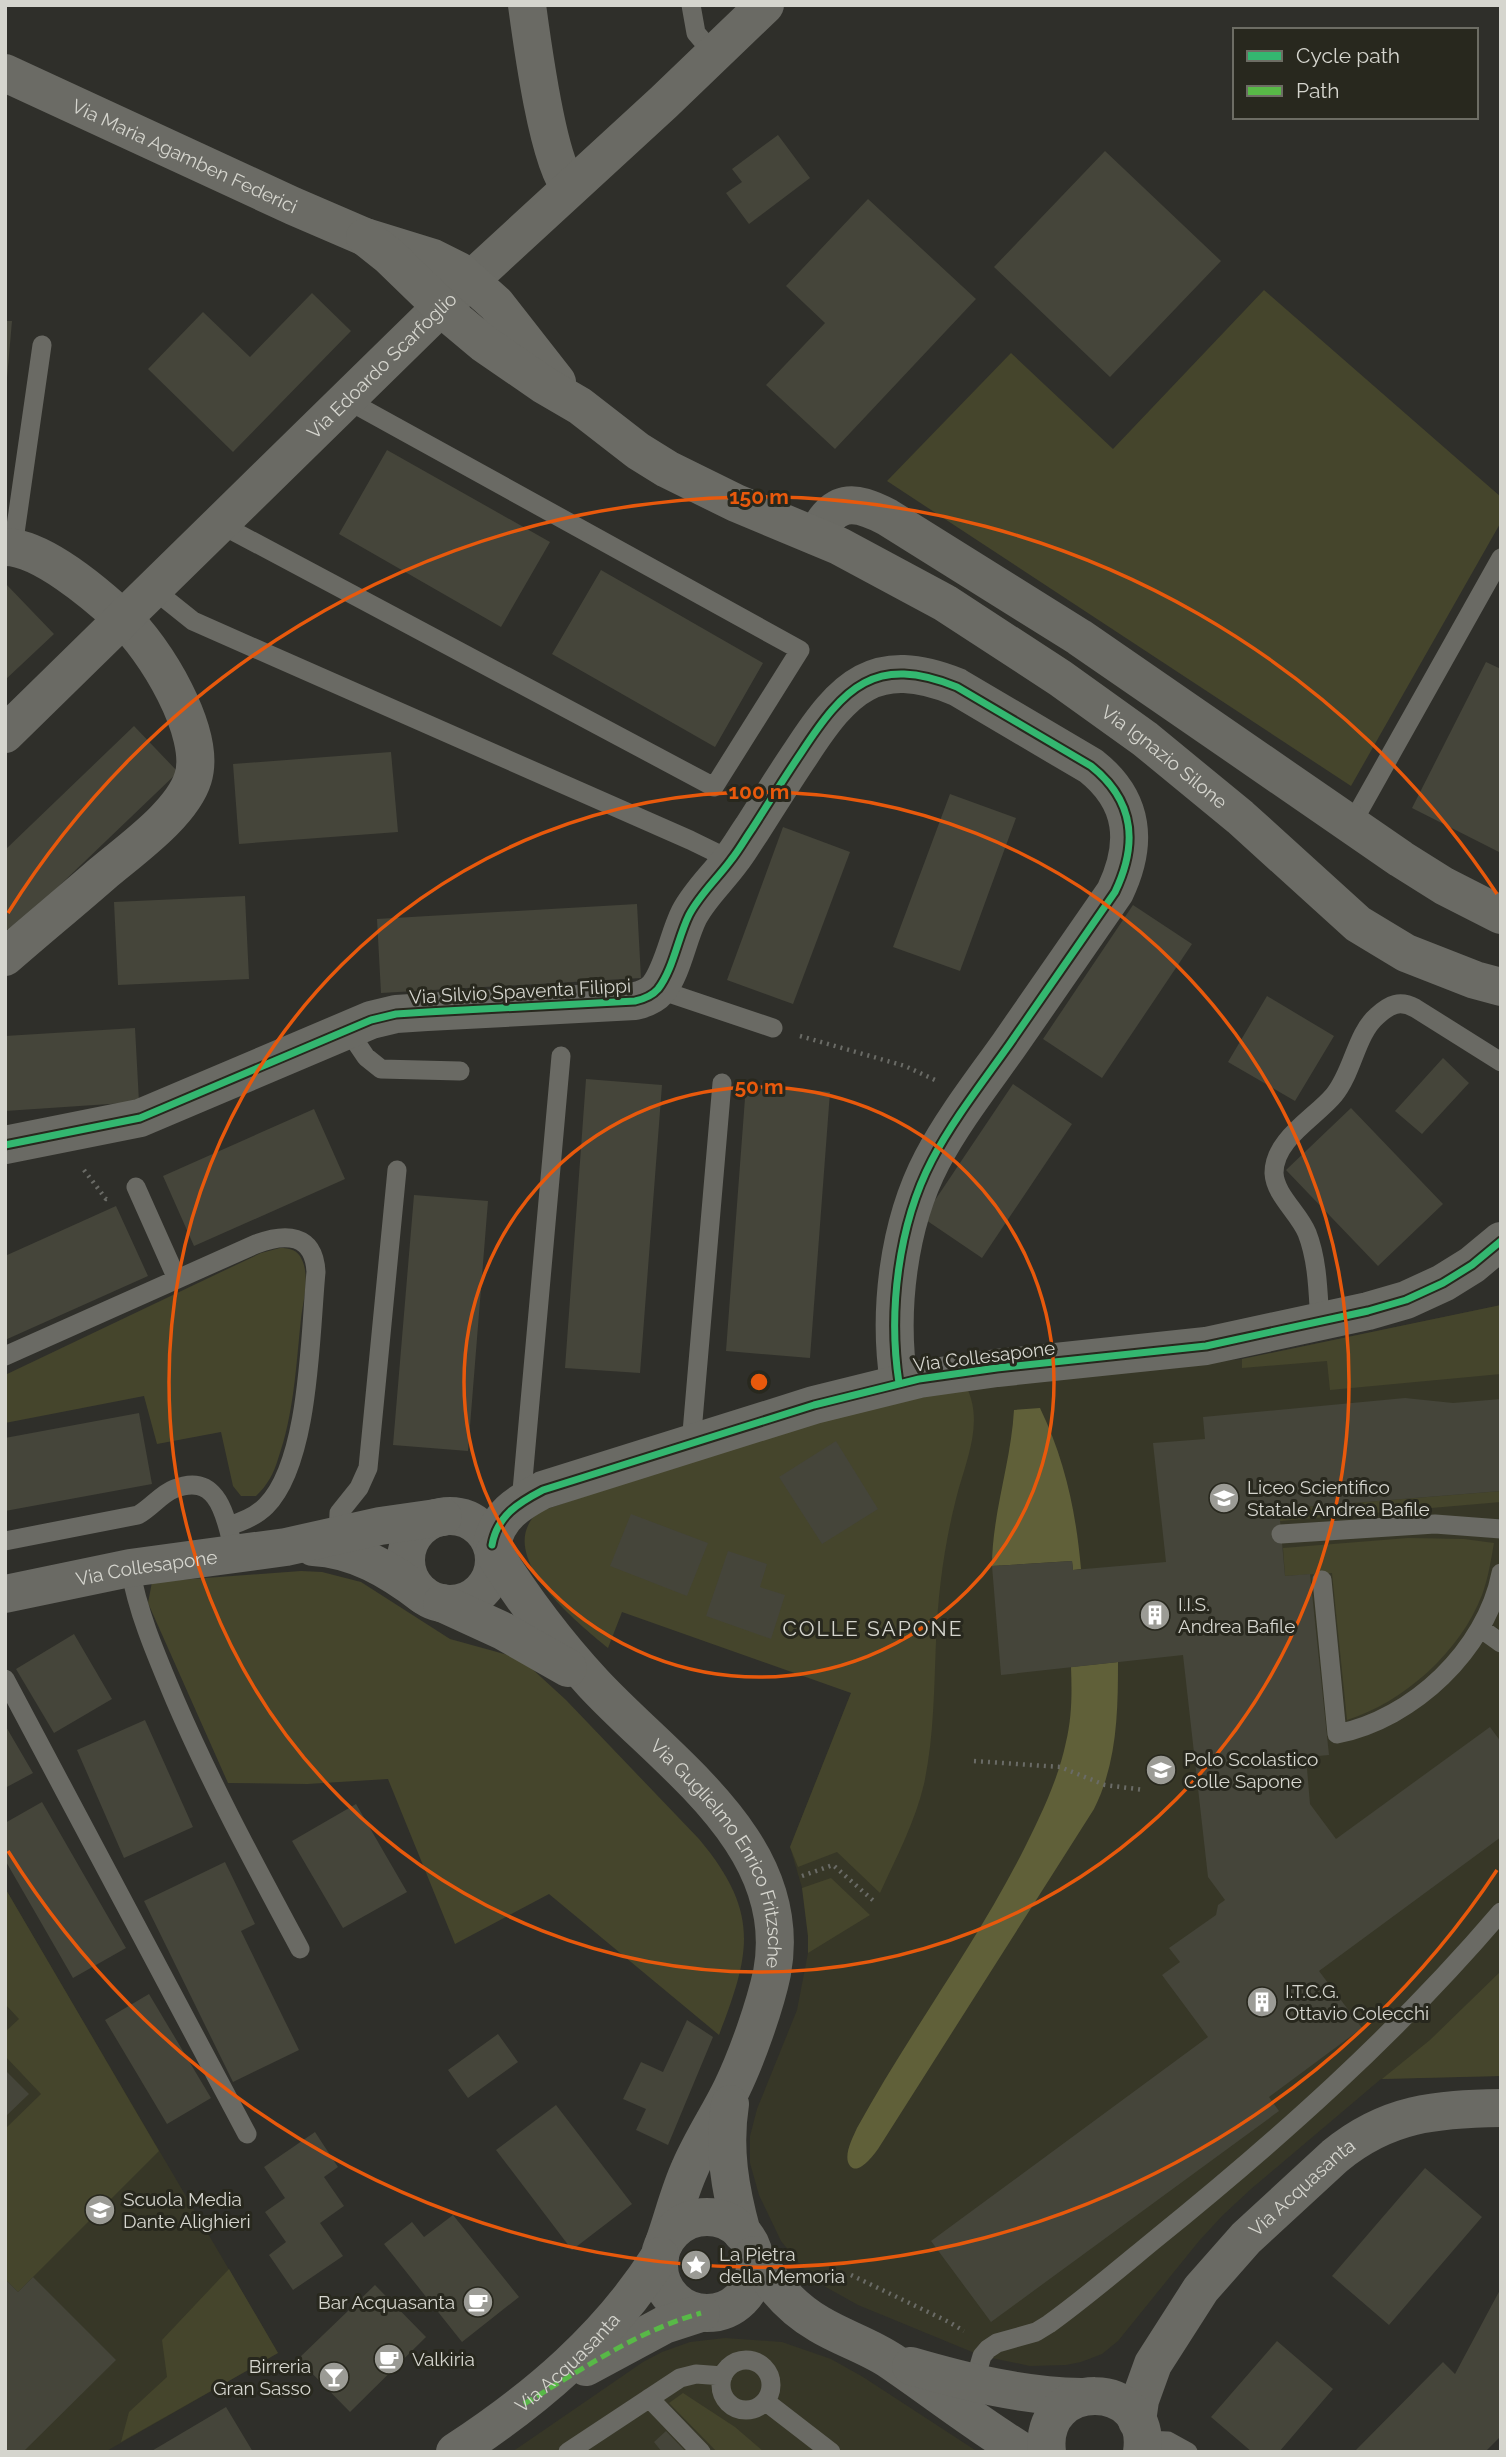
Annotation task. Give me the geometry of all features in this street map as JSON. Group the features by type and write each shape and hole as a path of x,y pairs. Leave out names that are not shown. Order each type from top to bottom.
{"street":[{"path":"527,5 538,76 556,156 563,177 570,187"},
{"name":"Via Edoardo Scarfoglio","path":"5,734 440,307 765,5"},
{"name":"Via Maria Agamben Federici","path":"5,73 365,237 433,258 470,279"},
{"name":"Via Maria Agamben Federici","path":"365,237 411,276 440,307"},
{"name":"Via Ignazio Silone","path":"470,279 495,303 580,407"},
{"name":"Via Ignazio Silone","path":"440,307 499,355 580,407 638,451 667,469 736,503 817,536 935,597 1107,711 1186,772 1307,876 1337,906 1384,941 1430,963 1501,987"},
{"path":"817,536 829,513 838,508 857,506 887,517 1079,637 1444,886 1501,915"},
{"path":"5,957 157,826 178,803 193,778 194,762 192,738 185,715 158,663 142,640 123,619 47,561 9,547"},
{"name":"Via Silvio Spaventa Filippi","path":"5,1145 139,1118 347,1029 396,1014 635,1001 648,997 657,989 700,896 731,860 829,711 843,696 859,685 896,674 917,674 957,687 1091,766 1104,776 1122,801 1129,827 1128,860 1115,892 973,1096 932,1160 910,1214 895,1308 893,1333 899,1384"},
{"name":"Via Collesapone","path":"493,1549 499,1522 521,1502 543,1490 814,1405 899,1384 997,1368 1206,1346 1320,1323 1406,1300 1495,1256"},
{"name":"Via Collesapone","path":"5,1594 130,1568 231,1540 286,1547 338,1543 443,1517"},
{"path":"338,1543 432,1599 465,1601 483,1589 491,1576 493,1549 484,1532 472,1522 458,1517 429,1521 418,1530 407,1549 405,1563 409,1578 432,1599"},
{"name":"Via Guglielmo Enrico Fritzsche","path":"493,1549 540,1619 594,1684 703,1790 747,1850 767,1890 773,1914 775,1940 771,1975 764,2001 732,2088 689,2169 662,2249"},
{"name":"Via Guglielmo Enrico Fritzsche","path":"432,1599 503,1631 594,1684"},
{"name":"Via Guglielmo Enrico Fritzsche","path":"732,2088 727,2125 727,2161 733,2200 748,2244"},
{"name":"Via Acquasanta","path":"1141,2437 1146,2380 1158,2355 1201,2289 1246,2238 1350,2143 1379,2126 1411,2115 1437,2111 1501,2108"},
{"path":"819,2325 764,2312 710,2312 687,2309 670,2296 660,2277 662,2249 676,2228 700,2218 720,2219 732,2224 773,2284 802,2313 819,2325 888,2359 951,2406 1023,2452"},
{"path":"524,2404 664,2325 738,2303 754,2275 748,2244"},
{"name":"Via Acquasanta","path":"455,2452 524,2404 574,2361 609,2325 662,2249"},
{"name":"Via Acquasanta","path":"1047,2452 1048,2431 1055,2416 1066,2404 1115,2387 1158,2355"},
{"path":"888,2359 979,2367 1018,2391 1116,2400 1134,2414 1141,2437"}],"lane":[{"path":"691,5 696,33 714,54"},
{"path":"9,547 42,345"},
{"path":"220,524 714,787 800,650 347,400"},
{"path":"1352,825 1501,558"},
{"path":"153,589 192,621 731,860"},
{"path":"657,989 773,1028"},
{"path":"1320,1323 1311,1242 1301,1220 1275,1182 1279,1151 1338,1090 1349,1073 1374,1018 1396,1003 1415,1008 1501,1062"},
{"path":"347,1029 366,1057 381,1069 460,1071"},
{"path":"521,1502 561,1056"},
{"path":"691,1444 722,1083"},
{"path":"338,1543 339,1513 359,1488 368,1468 397,1170"},
{"path":"136,1187 177,1279"},
{"path":"5,1356 256,1244 278,1237 290,1237 303,1242 313,1255 316,1265 305,1395 294,1453 284,1480 267,1505 247,1519 231,1540"},
{"path":"5,1541 138,1515 173,1489 191,1486 206,1489 217,1497 231,1540"},
{"path":"1281,1534 1404,1524 1501,1529"},
{"path":"130,1568 142,1616 194,1745 226,1812 300,1949"},
{"path":"1322,1580 1337,1734 1357,1730 1406,1705 1445,1672 1480,1628 1493,1601 1501,1573"},
{"path":"1480,1628 1501,1643"},
{"path":"5,1679 247,2134"},
{"path":"979,2367 997,2343 1030,2335 1049,2325 1241,2170 1377,2046 1428,1995 1501,1912"},
{"path":"740,2361 762,2365 770,2379 770,2391 765,2401 750,2410 733,2406 722,2393 723,2376 729,2366 740,2361"},
{"path":"568,2452 690,2374 723,2376"},
{"path":"649,2398 701,2452"},
{"path":"765,2401 831,2452"},
{"path":"1141,2437 1168,2441 1188,2452"}],"path":[{"path":"773,1028 905,1066 973,1096"},
{"path":"974,1761 1060,1767 1105,1785 1144,1790"},
{"path":"799,1877 833,1865 876,1903"},
{"path":"852,2275 963,2331 979,2367"}],"shaded area":[{"path":"1264,290 1501,497 1501,522 1351,786 887,481 1011,353 1113,449"},
{"path":"280,1248 293,1250 300,1257 306,1274 305,1289 288,1425 274,1469 267,1484 256,1496 241,1496 233,1486 221,1432 157,1444 144,1396 5,1423 5,1375 261,1253"},
{"name":"Polo Scolastico Colle Sapone","path":"1501,1305 1501,2076 1381,2079 1223,2215 1118,2341 1102,2354 1081,2362 1030,2366 982,2356 858,2305 824,2286 808,2274 781,2241 759,2195 750,2163 750,2136 757,2109 797,2010 808,1953 803,1891 790,1847 966,1386 1242,1359"},
{"path":"1501,1305 1501,1374 1330,1390 1327,1361 1242,1368 1242,1359"},
{"path":"966,1386 974,1414 974,1428 942,1570 932,1731 924,1784 905,1840 880,1893 837,1852 798,1867 790,1847 851,1693 622,1612 608,1648 560,1605 544,1586 532,1567 525,1548 527,1529 538,1512 758,1437"},
{"path":"1040,1408 1068,1487 1081,1569 1073,1570 1072,1561 992,1566 995,1527 1014,1410"},
{"path":"1501,1491 1501,1502 1280,1521 1279,1509"},
{"path":"1408,1538 1464,1539 1494,1543 1484,1589 1460,1636 1428,1672 1389,1701 1347,1720 1332,1573 1285,1576 1283,1548"},
{"path":"301,1571 322,1572 361,1582 450,1639 508,1655 530,1667 566,1700 699,1839 719,1865 732,1889 741,1911 744,1933 738,1980 719,2035 549,1894 455,1944 388,1779 307,1784 228,1783 148,1603 152,1582"},
{"path":"1118,1662 1112,1756 1102,1792 1094,1809 878,2149 864,2165 855,2169 851,2167 848,2154 857,2128 1002,1890 1047,1800 1063,1757 1068,1733 1071,1667"},
{"path":"831,1878 870,1915 808,1953 802,1888"},
{"name":"Scuola Media Dante Alighieri","path":"5,1888 278,2353 105,2452 5,2452"},
{"path":"5,1888 159,2151 18,2292 5,2279 5,2129 41,2094 5,2056 5,2032 19,2019 5,2004"},
{"path":"1501,1971 1501,2076 1382,2079 1430,2040"},
{"path":"229,2269 278,2353 121,2442 129,2412 167,2377 162,2340"},
{"path":"725,2338 782,2342 831,2359 978,2452 512,2452 643,2362 690,2342"},
{"path":"683,2393 735,2427 764,2452 717,2452 669,2403"}],"building":[{"path":"778,135 810,178 749,224 726,193 742,182 732,169"},
{"path":"1105,151 1221,261 1110,377 994,267"},
{"path":"868,199 976,299 835,449 766,385 825,323 786,286"},
{"path":"312,293 351,331 233,452 148,369 203,312 250,357"},
{"path":"5,321 12,321 7,378 5,378"},
{"path":"387,450 550,542 501,627 339,534"},
{"path":"601,570 763,663 715,747 552,654"},
{"path":"5,583 54,634 5,680"},
{"path":"1486,662 1501,669 1501,853 1412,808"},
{"path":"134,726 178,772 11,932 5,927 5,850"},
{"path":"391,752 398,832 239,844 233,764"},
{"path":"950,794 1016,818 960,971 893,947"},
{"path":"783,827 850,852 793,1004 727,980"},
{"path":"245,896 249,979 118,985 114,902"},
{"path":"637,904 641,978 381,993 377,919"},
{"path":"1133,905 1192,944 1102,1078 1043,1039"},
{"path":"1267,996 1334,1036 1295,1101 1228,1062"},
{"path":"135,1028 139,1102 5,1111 5,1036"},
{"path":"1443,1058 1469,1083 1422,1134 1395,1111"},
{"path":"586,1079 662,1085 640,1373 565,1368"},
{"path":"1013,1084 1072,1124 982,1258 923,1218"},
{"path":"746,1085 830,1092 810,1358 726,1351"},
{"path":"1351,1108 1443,1204 1378,1266 1286,1170"},
{"path":"314,1109 345,1179 194,1246 163,1176"},
{"path":"414,1195 488,1201 468,1451 393,1445"},
{"path":"116,1206 148,1276 5,1340 5,1256"},
{"path":"1405,1398 1453,1403 1501,1399 1501,1491 1279,1509 1285,1576 1310,1574 1329,1755 1306,1757 1310,1804 1336,1839 1490,1727 1501,1742 1501,1837 1319,1971 1362,2028 1269,2097 1279,2111 991,2322 931,2241 1208,2037 1162,1975 1180,1962 1169,1948 1216,1915 1218,1905 1225,1900 1208,1877 1183,1655 1001,1675 992,1566 1072,1561 1073,1570 1166,1562 1153,1443 1205,1439 1203,1417"},
{"path":"139,1413 152,1484 5,1511 5,1438"},
{"path":"836,1441 878,1509 822,1544 779,1477"},
{"path":"631,1514 708,1543 687,1596 610,1566"},
{"path":"728,1551 767,1564 760,1587 785,1595 771,1639 706,1616"},
{"path":"74,1634 112,1699 54,1733 16,1669"},
{"path":"145,1720 193,1827 124,1858 77,1750"},
{"path":"5,1725 33,1773 5,1788"},
{"path":"42,1802 126,1948 73,1978 5,1860 5,1823"},
{"path":"356,1804 407,1892 343,1928 292,1841"},
{"path":"225,1862 255,1924 241,1931 299,2050 233,2082 144,1901"},
{"path":"149,1994 211,2098 167,2124 105,2020"},
{"path":"687,2020 713,2037 668,2145 636,2130 646,2109 623,2099 641,2062 663,2072"},
{"path":"498,2034 518,2062 468,2098 448,2070"},
{"path":"5,2070 29,2094 5,2117"},
{"path":"556,2105 632,2204 572,2250 496,2150"},
{"path":"315,2132 338,2167 324,2177 344,2206 320,2223 343,2256 293,2290 269,2255 286,2242 265,2212 285,2198 264,2167"},
{"path":"1425,2168 1482,2217 1389,2325 1332,2276"},
{"path":"453,2215 519,2297 462,2342 384,2244 412,2222 424,2237"},
{"path":"33,2277 116,2360 23,2452 5,2452 5,2279 18,2292"},
{"path":"375,2285 426,2337 350,2412 298,2359"},
{"path":"1501,2288 1501,2436 1485,2452 1354,2452 1443,2362 1455,2374"},
{"path":"1277,2341 1333,2389 1279,2452 1252,2452 1211,2417"},
{"path":"226,2407 253,2452 150,2452"},
{"path":"666,2431 686,2452 662,2452 654,2442"}],"marked path":[{"path":"524,2404 632,2341 701,2313"}],"cycle path":[{"path":"5,1145 140,1118 371,1020 396,1014 635,1001 648,997 663,981 693,907 737,852 832,710 864,683 883,676 904,674 929,678 957,687 1091,766 1106,779 1117,794 1128,824 1129,840 1127,857 1115,892 958,1116 920,1185 911,1212 899,1269 895,1327 899,1383"},
{"path":"492,1545 504,1518 525,1500 543,1490 814,1405 919,1379 1206,1346 1368,1311 1406,1300 1443,1283 1472,1265 1501,1241"}],"place":[{"name":"Liceo Scientifico Statale Andrea Bafile","path":"1224,1498"},
{"name":"I.I.S. Andrea Bafile","path":"1155,1615"},
{"name":"Polo Scolastico Colle Sapone","path":"1161,1770"},
{"name":"I.T.C.G. Ottavio Colecchi","path":"1262,2002"},
{"name":"Scuola Media Dante Alighieri","path":"100,2210"},
{"name":"La Pietra della Memoria","path":"696,2265"},
{"name":"Bar Acquasanta","path":"478,2302"},
{"name":"Valkiria","path":"389,2359"},
{"name":"Birreria Gran Sasso","path":"334,2377"}],"district":[{"name":"COLLE SAPONE","path":"873,1629"}]}
